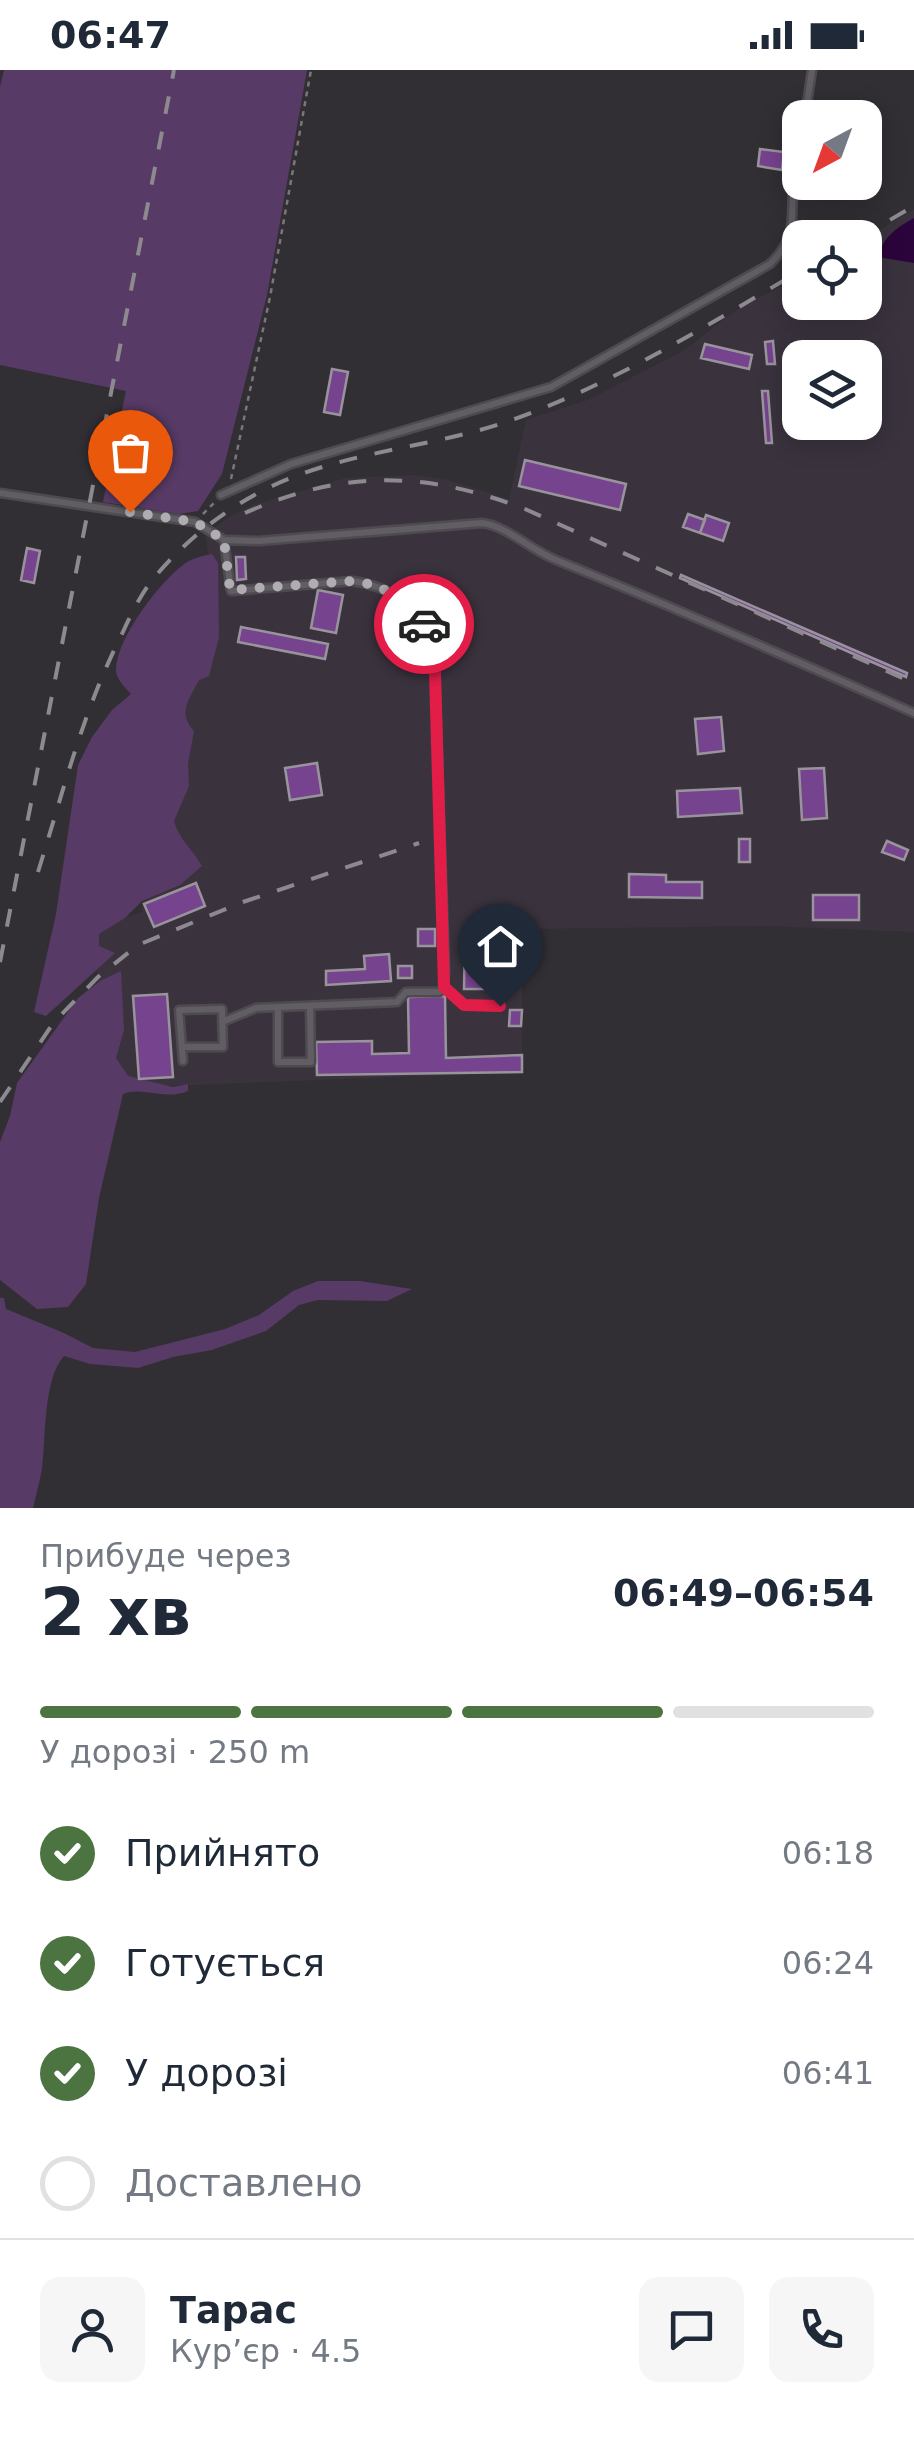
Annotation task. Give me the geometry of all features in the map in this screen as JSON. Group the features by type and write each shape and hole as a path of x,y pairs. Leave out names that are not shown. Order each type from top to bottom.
{"lane":[{"path":"808,100 812,70"},
{"path":"221,496 290,464 552,388 770,264 788,242 794,220 793,200"},
{"path":"0,493 195,522 224,540 498,525 530,550 623,584 914,713"},
{"path":"224,540 230,590 369,583 394,592 434,638 444,987 464,1005 500,1006"},
{"path":"222,1022 256,1008 397,1002 406,992 438,992 444,987"},
{"path":"278,1007 278,1062 310,1062 310,1006"},
{"path":"182,1047 223,1047 222,1009 179,1010 183,1061"}],"path":[{"path":"195,522 231,480 311,70"}],"shaded area":[{"path":"4,70 307,70 267,295 222,474 198,511 179,514 103,502 126,391 0,365 0,87"},
{"path":"914,209 914,932 768,926 522,929 522,1072 116,1088 90,929 142,912 144,884 209,558 205,535 253,505 346,478 415,475 448,480 509,499 526,420 588,400 685,350 733,312 782,286 782,320 882,320 882,229"},
{"path":"914,218 914,263 882,258 883,244"},
{"path":"212,554 218,563 219,637 209,676 199,680 186,706 186,718 194,731 189,786 174,821 202,866 180,885 142,901 125,918 99,934 99,946 115,953 46,1016 34,1012 56,914 78,765 112,710 131,694 117,676 118,655 141,612 173,573 186,563"},
{"path":"121,971 124,1030 116,1058 128,1076 173,1087 188,1084 188,1091 171,1095 123,1094 99,1198 86,1284 68,1307 37,1309 0,1280 0,1142 17,1083 78,998"},
{"path":"318,1281 360,1281 412,1289 387,1301 318,1300 299,1305 266,1331 212,1350 138,1368 90,1364 64,1356 52,1379 42,1468 33,1508 0,1508 0,1298 4,1298 6,1309 93,1348 135,1352 225,1329 259,1315 293,1291"}],"building":[{"path":"760,149 782,152 782,170 758,166"},
{"path":"773,341 775,364 767,364 765,342"},
{"path":"705,344 752,355 749,369 701,358"},
{"path":"332,369 348,372 340,415 324,412"},
{"path":"762,391 768,391 772,443 766,443"},
{"path":"525,460 626,484 620,510 519,486"},
{"path":"688,514 705,520 700,533 683,527"},
{"path":"706,515 729,523 723,541 700,533"},
{"path":"27,548 40,551 34,583 21,580"},
{"path":"236,557 245,557 246,579 237,580"},
{"path":"681,575 907,673 906,677 680,578"},
{"path":"318,590 343,595 336,633 311,628"},
{"path":"241,627 328,644 325,659 238,642"},
{"path":"721,717 724,751 698,754 695,719"},
{"path":"317,763 322,795 290,800 285,768"},
{"path":"824,768 827,818 802,820 799,769"},
{"path":"740,788 742,813 678,817 677,791"},
{"path":"739,839 750,839 750,862 739,862"},
{"path":"887,841 908,850 904,860 882,852"},
{"path":"629,874 666,875 666,882 702,882 702,898 629,897"},
{"path":"196,883 205,906 154,927 144,904"},
{"path":"813,895 859,895 859,920 813,920"},
{"path":"418,929 435,929 435,946 418,946"},
{"path":"465,933 495,933 494,989 464,989"},
{"path":"389,954 391,981 326,985 326,971 365,969 364,956"},
{"path":"398,966 412,966 412,978 398,978"},
{"path":"167,994 173,1077 139,1079 133,996"},
{"path":"445,996 446,1058 522,1055 522,1072 317,1075 316,1042 372,1041 372,1054 409,1053 408,997"},
{"path":"510,1010 522,1010 521,1026 509,1026"}],"railway":[{"path":"0,962 174,70"},
{"path":"882,225 914,206"},
{"path":"38,872 96,693 131,615 165,566 216,519 275,484 322,467 483,429 547,406 658,353 782,281"},
{"path":"245,513 317,488 351,482 419,482 489,496 909,681"},
{"path":"0,1102 54,1022 98,977 138,945 243,902 419,843"}],"way so far":[{"path":"130,512 195,522 210,535 224,540 230,590 369,583 394,592 424,624"}],"route":[{"path":"424,624 434,638 444,987 464,1005 500,1006"}]}
